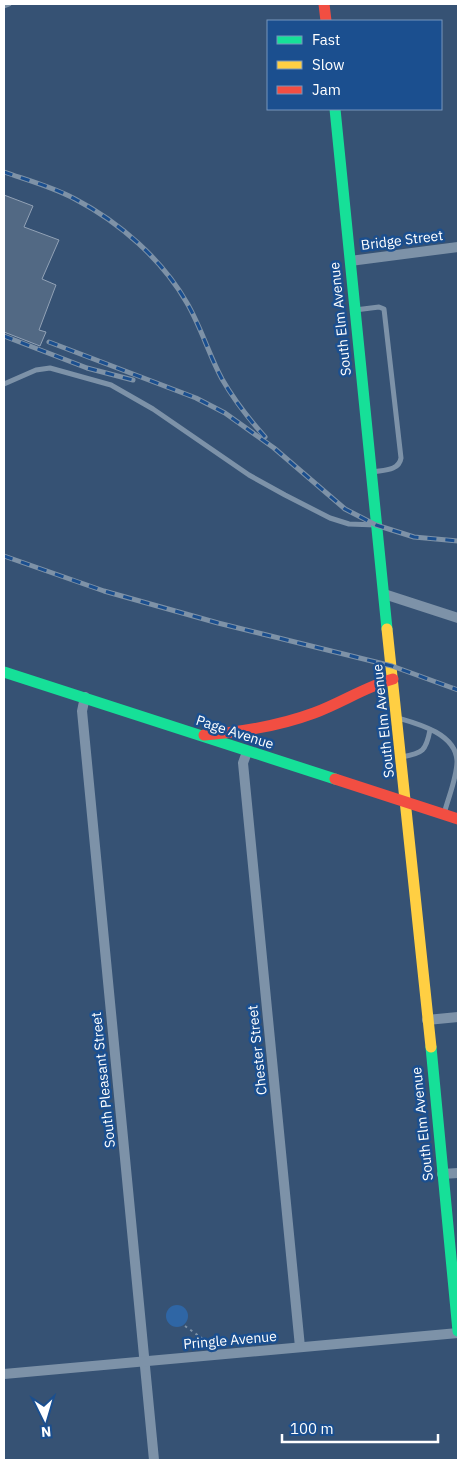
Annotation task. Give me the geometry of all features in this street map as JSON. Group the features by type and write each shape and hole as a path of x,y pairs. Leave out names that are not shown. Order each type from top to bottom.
{"street":[{"path":"324,4 326,20"},
{"name":"South Elm Avenue","path":"335,110 376,524 407,804 458,1332"},
{"name":"Bridge Street","path":"350,261 458,247"},
{"path":"384,594 458,618"},
{"name":"Page Avenue","path":"4,672 458,819"},
{"path":"198,736 243,732 287,722 340,702 380,682 393,679"},
{"name":"South Pleasant Street","path":"85,697 82,711 154,1460"},
{"name":"Chester Street","path":"247,752 243,763 300,1347"},
{"path":"427,1020 458,1017"},
{"path":"442,1174 458,1173"},
{"name":"Pringle Avenue","path":"4,1374 458,1332"}],"lane":[{"path":"4,6 9,4"},
{"path":"355,310 379,307 384,309 401,458 396,468 371,472"},
{"path":"4,384 36,370 50,368 111,385 153,409 249,475 284,495 339,521 349,524 376,524"},
{"path":"397,718 430,730 444,738 451,746 457,762 444,815"},
{"path":"402,758 419,754 427,745 430,730"}],"path":[{"path":"185,1326 203,1339"}],"shaded area":[{"path":"173,1305 181,1305 188,1312 188,1320 181,1327 173,1327 166,1320 166,1312"}],"building":[{"path":"4,195 33,206 24,227 59,240 42,279 56,285 39,330 46,332 40,346 4,332"}],"railway":[{"path":"4,172 58,191 91,208 123,230 152,257 165,271 187,303 217,370 227,387 265,437"},
{"path":"4,336 87,368 133,380"},
{"path":"49,342 196,398 225,413 274,448 345,509 376,525 414,537 458,541"},
{"path":"4,556 104,591 218,623 392,666 458,690"}],"traffic: fast":[{"path":"335,110 387,629"},
{"path":"4,672 335,779"},
{"path":"431,1047 458,1331"}],"traffic: slow":[{"path":"387,629 431,1047"}],"traffic: jam":[{"path":"324,4 326,20"},
{"path":"204,735 260,728 301,718 393,679"},
{"path":"335,779 458,819"}]}
